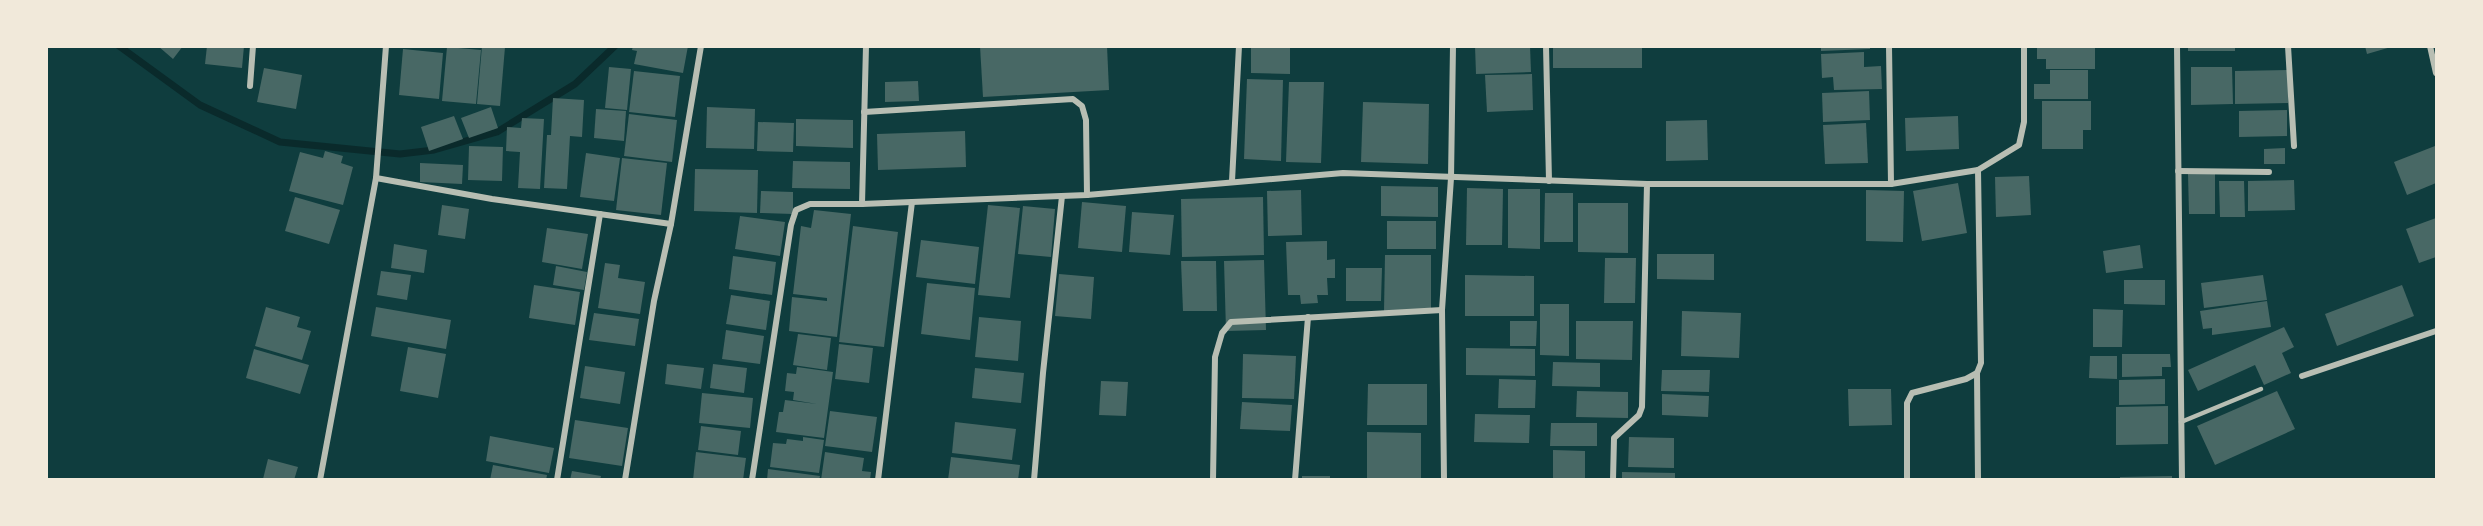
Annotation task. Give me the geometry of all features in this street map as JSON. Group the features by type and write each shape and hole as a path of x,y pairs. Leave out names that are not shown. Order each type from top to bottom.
{"street":[{"path":"250,86 253,46"},
{"path":"320,480 376,178 386,46"},
{"path":"625,480 654,300 671,224 701,46"},
{"path":"862,204 866,46"},
{"path":"1232,181 1239,46"},
{"path":"1444,480 1442,310 1451,178 1453,46"},
{"path":"1546,46 1549,181"},
{"path":"1889,46 1892,184"},
{"path":"752,480 790,225 796,210 810,204 1087,195 1343,173 1647,184 1892,184 1978,170 2019,145 2024,122 2024,46"},
{"path":"2177,46 2182,480"},
{"path":"2288,46 2294,146"},
{"path":"2430,46 2436,74"},
{"path":"864,112 1073,99 1082,106 1086,120 1087,195"},
{"path":"1978,170 1981,363 1977,374 1978,480"},
{"path":"2178,171 2269,172"},
{"path":"376,178 492,199 671,224"},
{"path":"1613,480 1614,438 1632,423 1642,407 1647,184"},
{"path":"1034,480 1062,196"},
{"path":"878,480 912,202"},
{"path":"557,480 600,214"},
{"path":"1213,480 1215,357 1222,333 1231,322 1442,310"},
{"path":"1295,480 1308,317"},
{"path":"2302,376 2436,331"},
{"path":"1907,480 1907,403 1912,393 1977,374"}],"lane":[{"path":"2181,422 2261,389"}],"building":[{"path":"158,46 183,46 173,59"},
{"path":"207,46 244,46 242,68 205,64"},
{"path":"482,46 505,47 500,106 477,104"},
{"path":"633,46 688,46 683,73 634,64 637,51 632,50"},
{"path":"980,46 1107,46 1109,90 983,97"},
{"path":"1251,46 1290,46 1290,74 1251,73"},
{"path":"1475,46 1530,46 1531,72 1476,74"},
{"path":"1553,46 1642,46 1642,68 1553,68"},
{"path":"1821,46 1870,46 1870,49 1821,51"},
{"path":"2037,46 2095,46 2095,69 2046,69 2046,59 2037,59"},
{"path":"2188,46 2235,46 2235,51 2188,51"},
{"path":"2365,46 2391,46 2391,47 2367,54"},
{"path":"447,47 481,50 476,104 442,101"},
{"path":"403,49 443,53 439,99 399,95"},
{"path":"1864,52 1864,67 1881,66 1882,89 1834,90 1833,77 1822,78 1821,54"},
{"path":"609,67 631,69 627,110 605,108"},
{"path":"2191,67 2232,67 2233,104 2191,105"},
{"path":"264,68 302,75 296,109 257,102"},
{"path":"2050,70 2088,70 2088,99 2034,99 2034,84 2050,84"},
{"path":"2288,70 2288,103 2235,104 2235,71"},
{"path":"634,71 680,76 675,117 629,112"},
{"path":"1532,74 1533,110 1487,112 1485,75"},
{"path":"1247,79 1283,80 1281,161 1244,159"},
{"path":"918,81 919,101 885,102 885,82"},
{"path":"1289,82 1324,82 1321,163 1286,162"},
{"path":"1869,91 1870,120 1823,122 1822,93"},
{"path":"553,98 584,100 582,137 570,136 567,189 544,188 547,135 551,135"},
{"path":"2042,101 2091,101 2091,130 2083,130 2083,149 2042,149"},
{"path":"1363,102 1429,104 1428,164 1361,162"},
{"path":"491,107 498,128 469,138 461,118"},
{"path":"707,107 755,109 754,149 706,148"},
{"path":"596,109 626,111 624,141 594,138"},
{"path":"2287,110 2287,136 2239,137 2239,111"},
{"path":"629,114 677,120 672,162 624,156"},
{"path":"454,116 463,139 429,151 421,127"},
{"path":"1958,116 1959,149 1906,151 1905,118"},
{"path":"522,118 544,119 540,189 518,188 520,152 506,151 507,127 521,128"},
{"path":"796,119 853,120 853,148 796,146"},
{"path":"1707,120 1708,160 1666,161 1666,121"},
{"path":"758,122 794,123 793,152 757,151"},
{"path":"1866,123 1868,163 1825,164 1823,125"},
{"path":"965,131 966,167 878,170 877,134"},
{"path":"469,146 503,147 502,181 468,180"},
{"path":"2435,146 2436,183 2407,195 2394,162"},
{"path":"2285,148 2285,164 2264,164 2264,149"},
{"path":"325,151 343,156 341,163 353,167 343,205 289,191 300,152 323,158"},
{"path":"586,153 620,158 614,201 580,197"},
{"path":"622,158 667,163 661,215 616,210"},
{"path":"793,161 850,162 850,189 792,188"},
{"path":"420,163 463,165 462,184 420,182"},
{"path":"695,169 758,170 757,213 694,211"},
{"path":"2188,174 2215,174 2215,214 2189,214"},
{"path":"2029,176 2031,215 1996,217 1995,177"},
{"path":"2294,180 2295,210 2248,211 2248,181"},
{"path":"2219,181 2244,181 2245,217 2220,217"},
{"path":"1958,183 1967,233 1922,241 1913,191"},
{"path":"1381,186 1438,187 1438,217 1381,216"},
{"path":"1467,188 1503,189 1502,245 1466,245"},
{"path":"1508,189 1540,189 1540,249 1508,248"},
{"path":"1301,190 1302,235 1268,236 1267,191"},
{"path":"1866,190 1904,191 1903,242 1866,241"},
{"path":"761,191 793,192 793,214 760,213"},
{"path":"1545,193 1573,193 1573,242 1544,242"},
{"path":"295,197 340,210 329,244 285,231"},
{"path":"1263,197 1264,255 1182,257 1181,199"},
{"path":"1082,202 1126,206 1122,252 1078,248"},
{"path":"1578,203 1628,203 1628,253 1578,252"},
{"path":"442,205 469,209 465,239 438,235"},
{"path":"988,205 1020,208 1010,298 978,295"},
{"path":"1023,206 1055,209 1051,257 1018,254"},
{"path":"814,210 851,214 837,337 789,331 792,297 827,301 827,298 793,294 801,226 811,228"},
{"path":"1132,212 1174,215 1170,255 1129,252"},
{"path":"740,216 785,222 780,256 735,249"},
{"path":"2436,218 2436,257 2419,263 2406,229"},
{"path":"1387,221 1436,221 1436,249 1387,249"},
{"path":"853,226 898,232 884,347 839,342"},
{"path":"547,228 588,234 582,269 542,262"},
{"path":"921,240 979,247 975,284 916,277"},
{"path":"1327,241 1327,260 1335,259 1335,278 1327,278 1328,295 1317,295 1318,303 1301,304 1300,295 1288,295 1286,242"},
{"path":"394,244 427,250 424,273 391,268"},
{"path":"2140,245 2143,268 2106,273 2103,251"},
{"path":"1657,254 1714,254 1714,280 1657,279"},
{"path":"1385,255 1431,255 1431,312 1384,311"},
{"path":"733,256 776,262 772,295 729,289"},
{"path":"1605,258 1636,258 1635,303 1604,303"},
{"path":"1264,260 1266,330 1226,331 1224,261"},
{"path":"1181,261 1216,261 1217,311 1183,311"},
{"path":"605,263 620,265 618,278 645,282 640,314 598,308"},
{"path":"556,266 587,272 584,290 553,285"},
{"path":"1346,268 1382,268 1381,301 1346,301"},
{"path":"381,271 411,275 407,300 377,295"},
{"path":"1059,274 1094,277 1091,319 1055,316"},
{"path":"1465,275 1534,276 1534,316 1465,316"},
{"path":"2263,275 2267,300 2204,308 2201,283"},
{"path":"2124,280 2165,280 2165,305 2124,304"},
{"path":"927,283 975,288 970,340 921,334"},
{"path":"534,285 580,292 575,325 529,318"},
{"path":"2402,285 2414,316 2337,346 2325,314"},
{"path":"731,295 770,301 766,330 726,324"},
{"path":"2267,301 2271,327 2212,335 2212,328 2203,329 2200,311"},
{"path":"1540,304 1569,304 1569,356 1540,355"},
{"path":"266,307 300,317 297,327 311,331 302,360 255,346"},
{"path":"376,307 451,320 446,349 371,336"},
{"path":"2093,309 2123,310 2122,347 2093,347"},
{"path":"1682,311 1741,313 1739,358 1681,356"},
{"path":"594,313 639,319 635,346 589,340"},
{"path":"979,317 1021,321 1018,361 975,357"},
{"path":"1510,321 1537,321 1536,346 1510,346"},
{"path":"1576,321 1633,321 1632,360 1576,359"},
{"path":"2284,327 2294,347 2282,353 2291,373 2264,385 2255,365 2198,391 2188,370"},
{"path":"726,330 764,336 760,364 722,359"},
{"path":"798,334 831,338 827,370 793,365"},
{"path":"839,344 873,348 869,383 835,379"},
{"path":"408,347 446,354 438,398 400,391"},
{"path":"1466,348 1535,349 1535,376 1466,375"},
{"path":"254,349 309,365 300,394 246,378"},
{"path":"1243,354 1296,356 1294,399 1242,398"},
{"path":"2122,354 2170,354 2171,367 2162,367 2162,376 2122,377"},
{"path":"2090,356 2117,356 2117,379 2089,378"},
{"path":"1553,362 1600,363 1600,387 1552,386"},
{"path":"667,364 704,368 701,389 665,384"},
{"path":"713,364 747,368 744,393 710,388"},
{"path":"585,366 625,372 620,404 580,398"},
{"path":"797,367 833,372 824,438 776,432 779,412 783,412 785,400 817,404 793,400 794,392 785,391 787,373 796,374"},
{"path":"975,368 1024,373 1021,403 972,398"},
{"path":"1662,370 1710,370 1709,392 1661,391"},
{"path":"1499,379 1536,380 1535,408 1498,408"},
{"path":"2165,379 2165,404 2119,405 2119,380"},
{"path":"1101,381 1128,382 1126,416 1099,415"},
{"path":"1368,384 1427,384 1427,425 1367,425"},
{"path":"1848,389 1891,389 1892,425 1849,426"},
{"path":"1577,391 1628,392 1628,418 1576,417"},
{"path":"2277,391 2295,429 2215,465 2197,426"},
{"path":"702,393 753,398 750,428 699,423"},
{"path":"1662,394 1709,396 1708,417 1662,415"},
{"path":"1242,402 1292,405 1290,431 1240,429"},
{"path":"2168,406 2168,444 2116,445 2116,407"},
{"path":"830,411 877,417 872,452 825,446"},
{"path":"1475,414 1530,415 1529,443 1474,442"},
{"path":"575,420 628,428 622,466 569,458"},
{"path":"955,422 1016,429 1012,460 952,453"},
{"path":"1551,423 1597,423 1597,446 1550,446"},
{"path":"701,426 741,431 738,455 698,450"},
{"path":"1367,432 1421,433 1421,480 1367,480"},
{"path":"490,436 554,448 549,473 486,461"},
{"path":"803,437 824,440 819,473 770,467 773,443 786,444 787,439 803,441"},
{"path":"1629,437 1674,438 1674,468 1628,467"},
{"path":"1553,450 1585,451 1585,480 1553,480"},
{"path":"696,452 746,458 743,480 693,480"},
{"path":"825,452 864,458 862,471 871,472 870,480 821,480"},
{"path":"951,457 1020,465 1018,480 948,480"},
{"path":"268,459 298,467 294,480 263,479"},
{"path":"493,465 547,475 546,480 490,480"},
{"path":"768,469 820,476 819,480 767,480"},
{"path":"572,471 601,476 600,480 570,480"},
{"path":"1622,472 1675,473 1675,480 1622,480"},
{"path":"1302,476 1330,476 1330,480 1302,480"},
{"path":"2172,476 2172,480 2120,480 2120,477"}],"waterway":[{"path":"119,46 200,105 280,142 400,154 434,150 497,132 575,84 615,46"}]}
